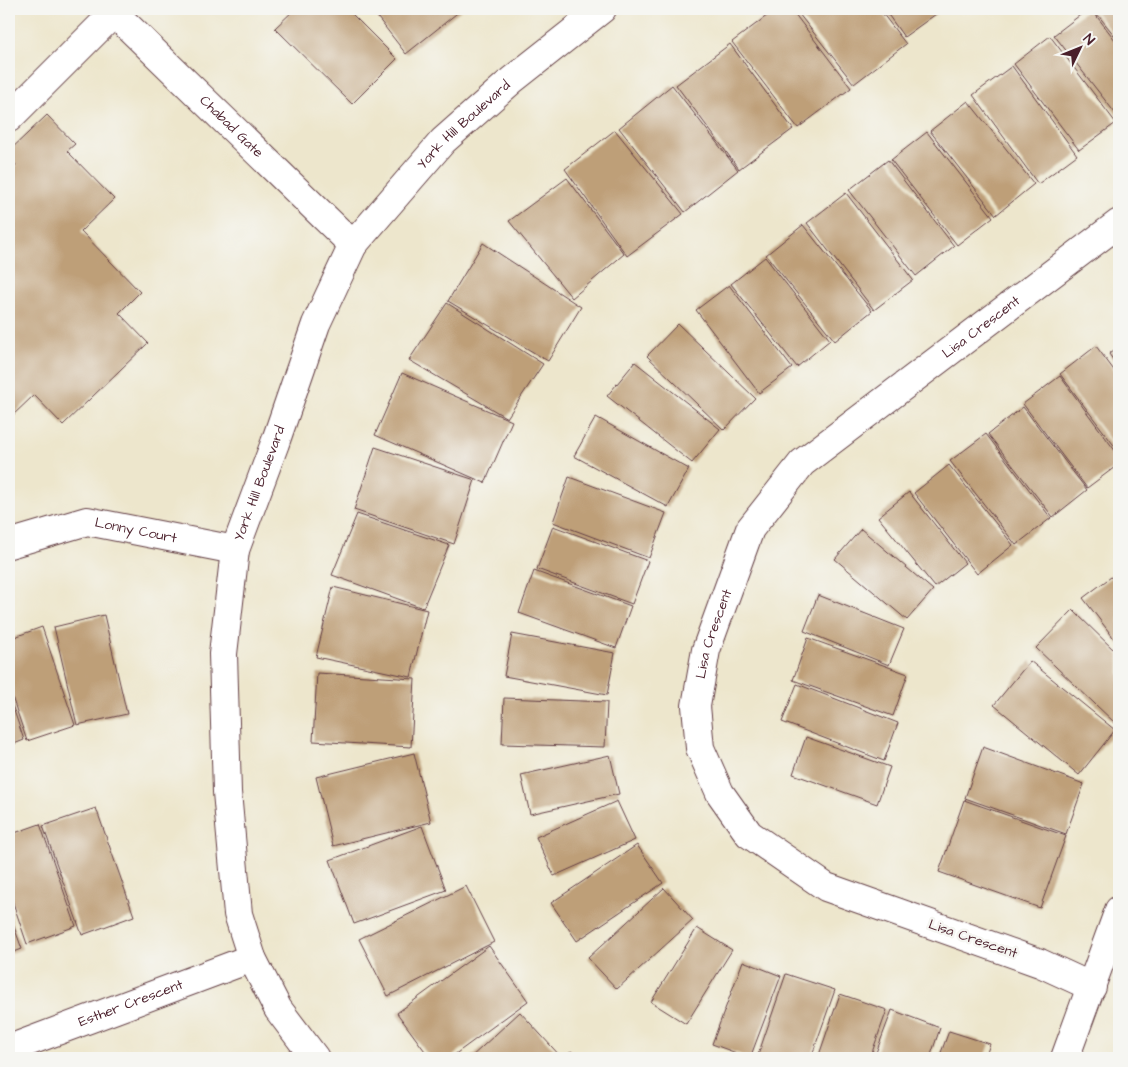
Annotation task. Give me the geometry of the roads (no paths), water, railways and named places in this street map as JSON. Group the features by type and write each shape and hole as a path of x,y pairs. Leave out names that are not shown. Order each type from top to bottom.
{"street":[{"name":"York Hill Boulevard","path":"315,1058 278,1009 252,958 238,914 227,792 223,654 236,550 316,324 353,245 443,141 512,80 602,9"},
{"name":"Chabad Gate","path":"112,11 353,245"},
{"path":"9,118 112,11"},
{"name":"Lisa Crescent","path":"1092,987 1040,963 826,888 750,834 720,793 700,748 696,706 706,650 750,529 802,463 1119,223"},
{"name":"Lonny Court","path":"9,544 87,520 236,550"},
{"path":"1065,1058 1119,910"},
{"name":"Esther Crescent","path":"9,1049 252,958"}]}
